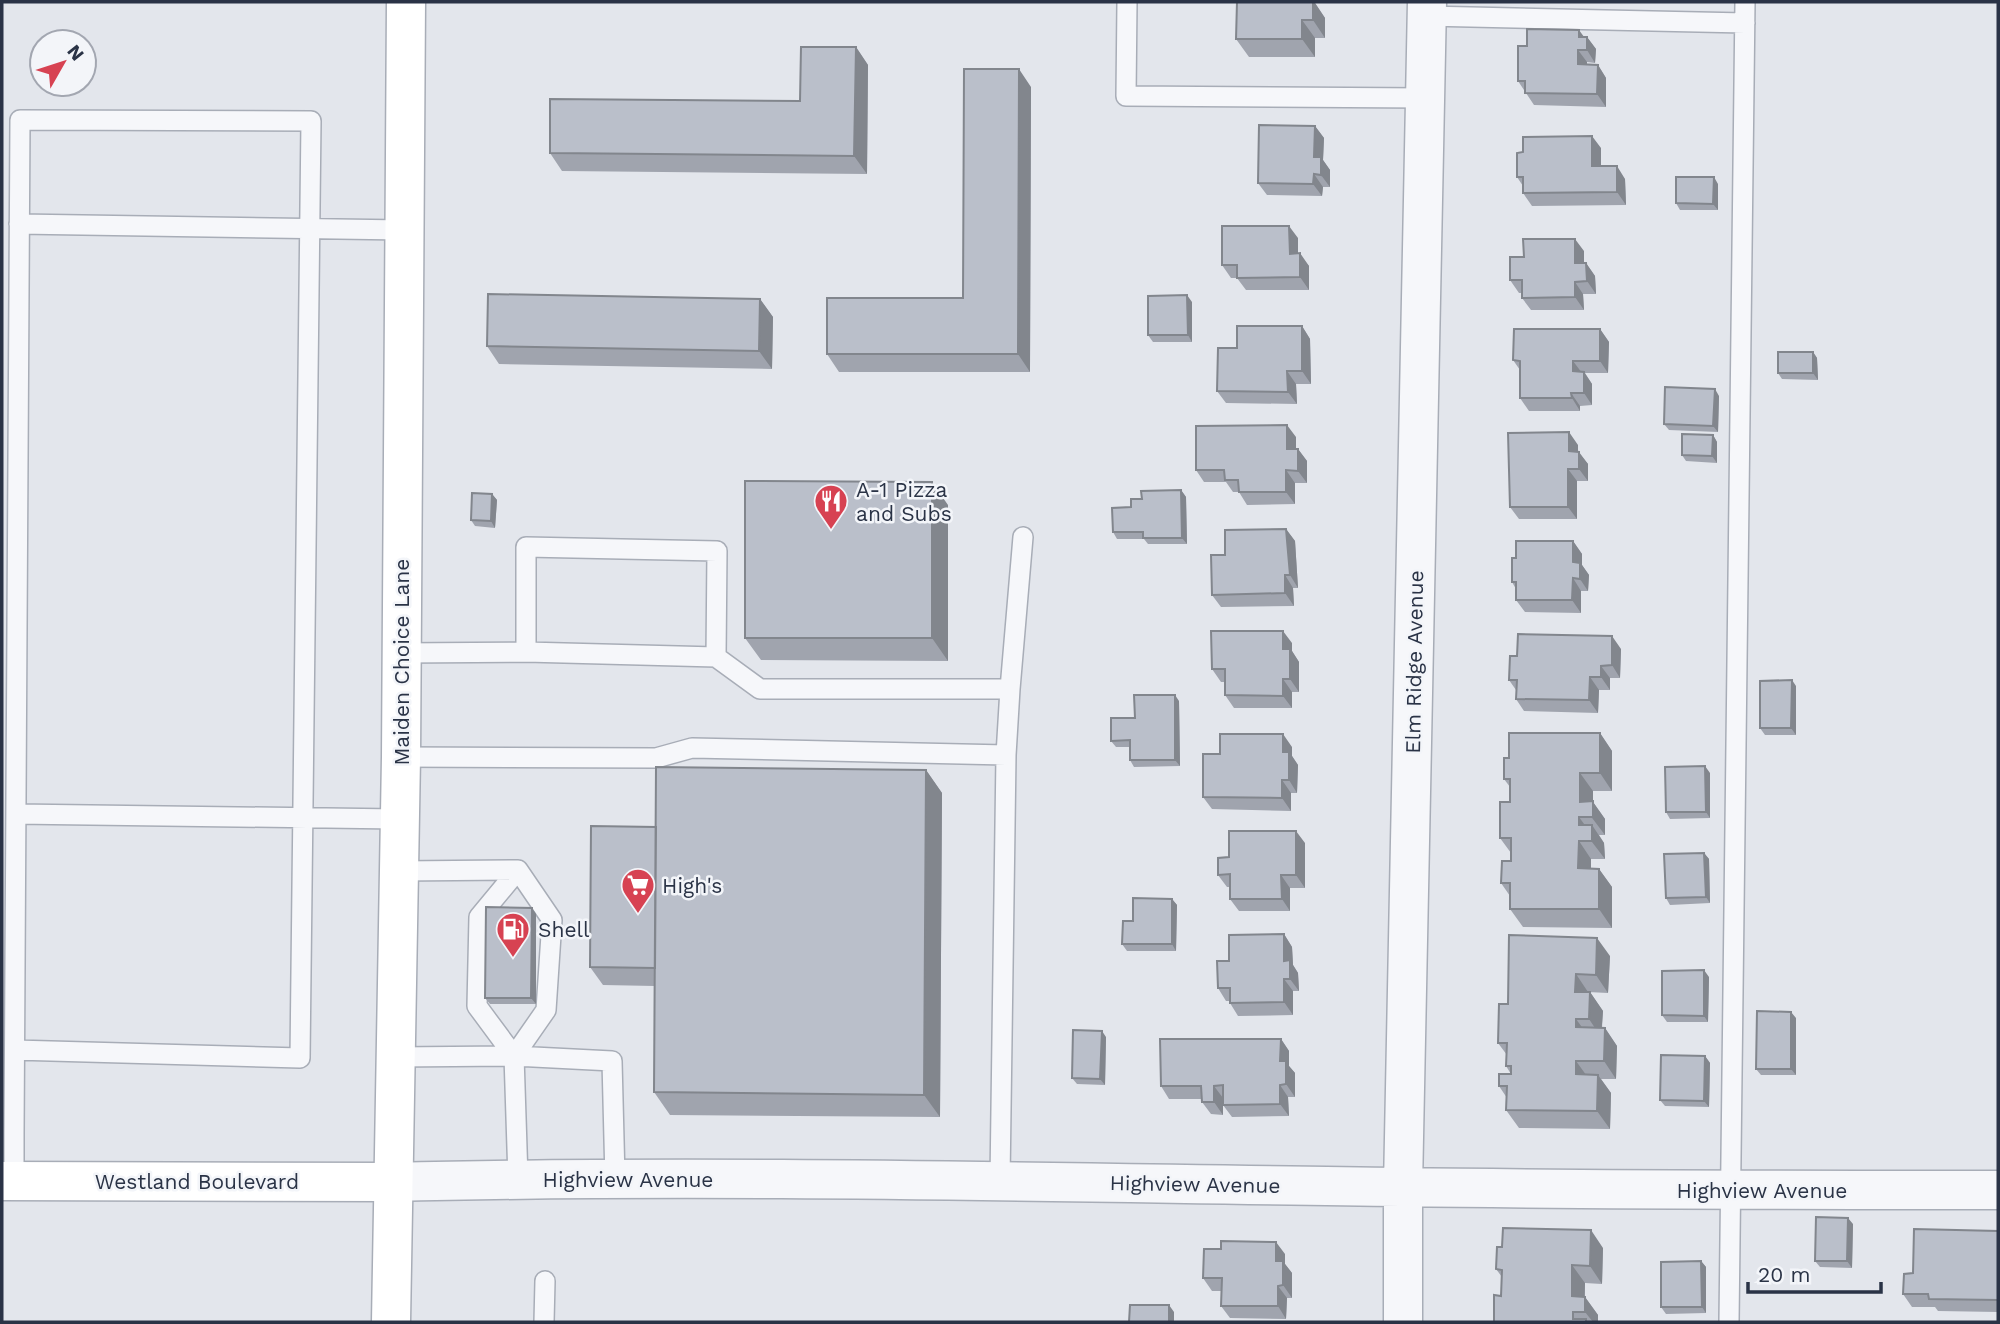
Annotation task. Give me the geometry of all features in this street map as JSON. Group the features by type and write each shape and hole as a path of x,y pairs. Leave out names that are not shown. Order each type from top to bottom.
{"street":[{"name":"Maiden Choice Lane","path":"391,1322 401,757 406,2"},
{"name":"Elm Ridge Avenue","path":"1403,1322 1403,1188 1427,9"},
{"name":"Highview Avenue","path":"392,1182 615,1179 1000,1181 1403,1188 1998,1190"},
{"name":"Westland Boulevard","path":"8,1181 392,1182"}],"lane":[{"path":"1127,2 1126,96 1426,98"},
{"path":"1729,1322 1745,2"},
{"path":"1427,9 1745,23"},
{"path":"8,1181 15,1050 20,120 311,121 300,1058 15,1050"},
{"path":"19,224 404,230"},
{"path":"1000,1181 1006,755 1023,537"},
{"path":"526,652 526,547 717,551 716,657"},
{"path":"401,653 526,652 716,657 760,689 1010,689"},
{"path":"401,757 656,758 692,748 1006,755"},
{"path":"16,814 398,819"},
{"path":"399,871 518,870"},
{"path":"518,870 479,917 477,1006 514,1056 518,1179"},
{"path":"514,1056 546,1010 552,919 518,870"},
{"path":"395,1057 514,1056 612,1061 615,1179"},
{"path":"544,1322 545,1282"}],"building":[{"path":"1237,2 1313,2 1313,20 1302,20 1302,39 1236,39"},
{"path":"1527,29 1579,30 1579,37 1587,37 1587,50 1578,50 1578,64 1598,65 1597,94 1525,93 1525,81 1518,81 1518,46 1527,46"},
{"path":"801,47 856,47 854,156 550,153 550,99 800,101"},
{"path":"964,69 1019,69 1018,354 827,354 827,298 963,298"},
{"path":"1259,125 1315,126 1314,157 1321,157 1321,175 1314,174 1313,184 1258,183"},
{"path":"1592,136 1592,166 1617,166 1617,192 1523,193 1523,177 1517,177 1517,153 1523,152 1523,137"},
{"path":"1676,177 1714,177 1713,204 1676,203"},
{"path":"1222,226 1289,226 1290,254 1300,253 1300,277 1237,278 1237,265 1222,265"},
{"path":"1523,239 1575,239 1575,263 1586,263 1587,281 1575,282 1575,297 1522,298 1522,280 1510,280 1510,257 1524,257"},
{"path":"488,294 760,299 759,351 487,346"},
{"path":"1187,295 1188,335 1148,335 1148,296"},
{"path":"1237,326 1302,326 1302,371 1287,371 1288,392 1217,391 1218,348 1237,348"},
{"path":"1514,329 1600,329 1600,361 1573,361 1573,371 1584,372 1584,393 1571,393 1572,398 1520,398 1520,361 1513,360"},
{"path":"1778,352 1813,352 1813,373 1778,373"},
{"path":"1665,387 1715,389 1713,426 1664,424"},
{"path":"1287,425 1287,449 1298,449 1298,471 1286,470 1286,492 1239,492 1238,480 1225,480 1224,470 1196,470 1196,426"},
{"path":"1569,432 1569,451 1579,452 1579,469 1568,469 1568,507 1510,507 1508,433"},
{"path":"1682,434 1713,435 1712,456 1682,455"},
{"path":"745,481 932,482 932,638 745,638"},
{"path":"1181,490 1182,538 1143,538 1143,532 1113,532 1112,508 1131,507 1131,499 1142,499 1141,491"},
{"path":"472,493 492,494 491,521 471,520"},
{"path":"1286,529 1290,575 1285,575 1285,593 1212,595 1211,555 1225,555 1225,530"},
{"path":"1516,541 1573,541 1573,562 1580,563 1580,579 1573,578 1572,600 1516,600 1516,582 1512,582 1512,558 1516,558"},
{"path":"1211,631 1283,631 1283,649 1290,649 1290,679 1283,679 1283,696 1225,695 1225,669 1212,669"},
{"path":"1518,634 1612,636 1612,665 1601,666 1601,677 1590,677 1589,700 1516,699 1517,680 1509,680 1510,656 1517,656"},
{"path":"1792,680 1791,728 1760,728 1760,681"},
{"path":"1134,695 1175,695 1175,760 1130,760 1130,740 1111,741 1111,718 1135,718"},
{"path":"1509,733 1600,733 1600,773 1580,773 1580,802 1593,801 1593,817 1579,817 1579,825 1592,825 1592,841 1579,841 1578,868 1599,869 1599,909 1510,909 1510,883 1501,883 1502,861 1511,861 1511,838 1500,838 1500,802 1510,802 1510,779 1504,779 1504,758 1509,758"},
{"path":"1220,734 1283,734 1283,752 1289,752 1289,780 1282,780 1282,798 1203,797 1203,754 1220,754"},
{"path":"1705,766 1706,812 1666,812 1665,767"},
{"path":"656,767 926,770 924,1095 654,1092"},
{"name":"High's","path":"591,826 656,827 655,968 590,967"},
{"path":"1229,831 1296,831 1296,875 1281,875 1282,899 1230,899 1230,874 1218,875 1218,858 1229,857"},
{"path":"1704,853 1706,897 1666,898 1664,854"},
{"path":"1133,898 1172,899 1172,944 1122,944 1123,921 1133,921"},
{"name":"Shell","path":"486,907 532,908 531,998 485,998"},
{"path":"1284,934 1284,961 1290,960 1290,979 1284,979 1284,1002 1230,1003 1230,988 1218,988 1217,961 1229,961 1229,935"},
{"path":"1509,935 1597,938 1596,975 1576,974 1575,992 1590,992 1589,1019 1576,1019 1576,1027 1605,1028 1604,1061 1576,1061 1576,1074 1598,1075 1597,1111 1506,1110 1507,1086 1499,1086 1499,1074 1511,1074 1511,1066 1506,1066 1507,1043 1498,1043 1499,1004 1508,1004"},
{"path":"1704,970 1704,1016 1662,1015 1662,971"},
{"path":"1757,1011 1791,1012 1791,1069 1756,1069"},
{"path":"1073,1030 1102,1031 1100,1079 1072,1078"},
{"path":"1160,1039 1281,1039 1280,1061 1286,1061 1286,1084 1280,1085 1280,1104 1223,1105 1223,1085 1214,1086 1214,1102 1202,1102 1201,1086 1161,1086"},
{"path":"1661,1055 1705,1056 1704,1101 1660,1100"},
{"path":"1816,1217 1848,1218 1847,1261 1815,1261"},
{"path":"1503,1228 1591,1230 1590,1266 1572,1265 1572,1296 1585,1297 1585,1312 1573,1312 1573,1319 1586,1319 1586,1322 1494,1322 1494,1295 1501,1296 1502,1270 1496,1269 1497,1247 1502,1247"},
{"path":"1914,1229 1998,1231 1998,1300 1929,1299 1928,1294 1903,1294 1904,1274 1913,1273"},
{"path":"1221,1241 1276,1242 1276,1261 1283,1261 1283,1285 1278,1286 1278,1306 1221,1306 1222,1278 1203,1278 1204,1249 1221,1249"},
{"path":"1701,1261 1702,1307 1661,1307 1661,1262"},
{"path":"1130,1305 1169,1305 1169,1322 1129,1322"}],"place":[{"name":"A-1 Pizza and Subs","path":"831,531"},
{"name":"High's","path":"638,915"},
{"name":"Shell","path":"513,959"}]}
